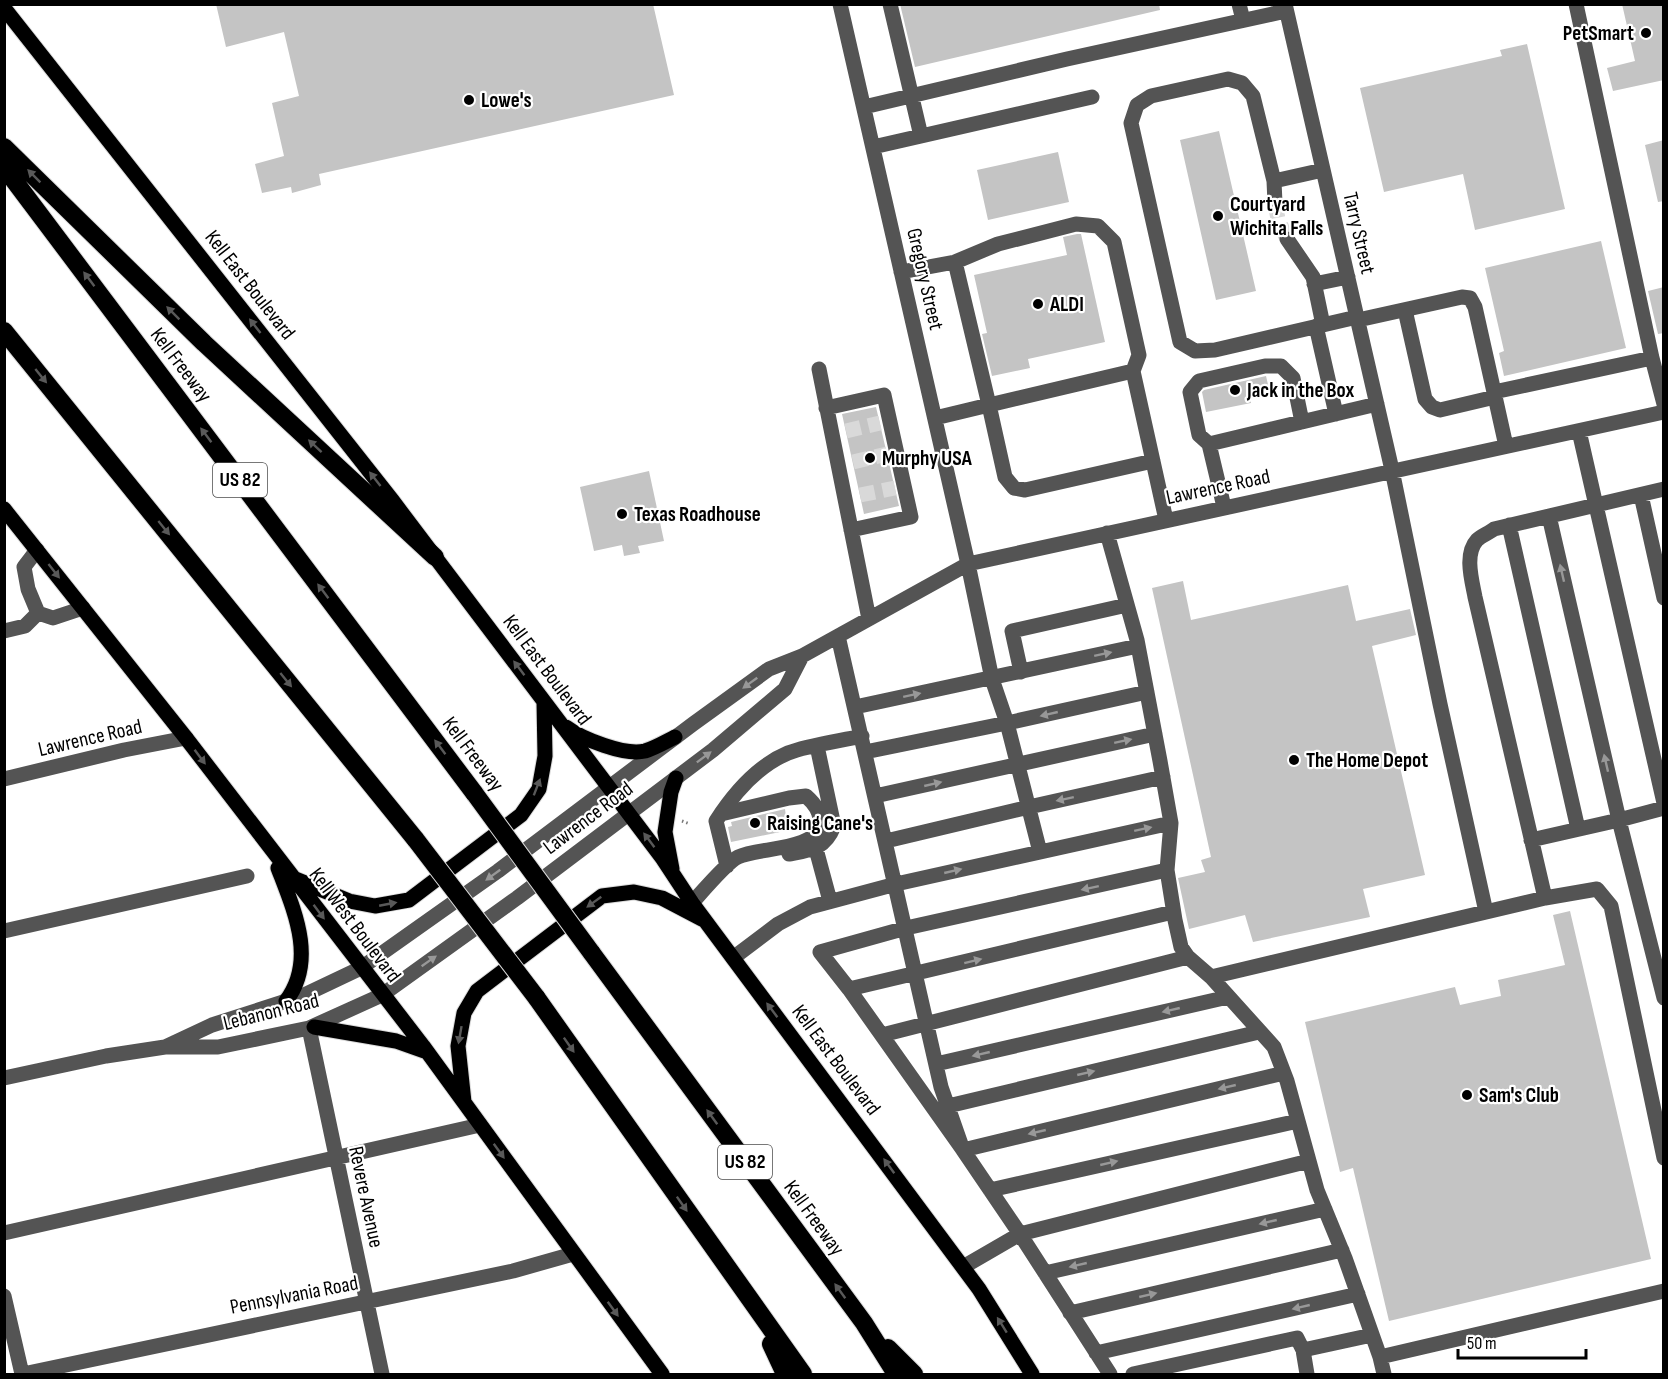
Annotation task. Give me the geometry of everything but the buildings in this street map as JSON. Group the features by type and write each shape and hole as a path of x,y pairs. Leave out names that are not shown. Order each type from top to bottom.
{"highway":[{"path":"4,147 204,344 435,557"},
{"name":"Kell Freeway","path":"4,167 475,794 864,1323 896,1374"},
{"path":"4,331 416,840 536,998 802,1374"},
{"path":"749,1299 785,1374"},
{"path":"864,1323 914,1374"}],"main road":[{"name":"Kell East Boulevard","path":"4,8 435,557 629,814 692,903 979,1289 1032,1374"},
{"name":"Kell West Boulevard","path":"4,509 186,738 427,1052 662,1374"},
{"path":"293,878 349,901 375,906 409,900 521,815 539,789 545,756 544,702"},
{"path":"561,724 574,733 621,749 643,751 675,737"},
{"path":"674,875 665,832 671,792 676,778"},
{"path":"272,851 302,937 300,974 294,990 286,1001"},
{"path":"465,1104 458,1046 464,1013 477,991 602,896 634,892 662,898 707,922"},
{"path":"312,1028 396,1041 427,1052"}],"street":[{"path":"890,4 921,136"},
{"path":"1239,4 1243,20"},
{"path":"1576,4 1664,405"},
{"name":"Gregory Street","path":"841,5 992,679 1007,723 1040,852"},
{"path":"864,107 1243,20 1286,8"},
{"name":"Tarry Street","path":"1286,8 1392,470 1486,912"},
{"path":"1275,202 1275,181 1253,96 1242,82 1228,79 1151,96 1137,105 1131,123 1180,342 1195,351 1215,350 1357,318 1462,297 1470,298 1506,446"},
{"path":"873,147 1092,97"},
{"path":"1275,181 1323,170"},
{"path":"901,272 956,262 998,244 1076,224 1098,226 1114,242 1139,355 1133,371 1166,520"},
{"path":"1287,239 1313,277 1319,326 1336,414"},
{"path":"956,262 1005,477 1014,488 1025,490 1152,461"},
{"path":"1314,284 1348,277"},
{"path":"1405,310 1425,399 1432,407 1440,410 1652,357 1664,346"},
{"path":"1224,507 1209,444 1199,435 1190,392 1199,381 1265,366 1281,366 1293,378 1302,422"},
{"path":"819,369 826,408 839,432 853,497 851,530 869,619"},
{"path":"935,418 1133,371"},
{"path":"826,408 884,395 885,422 900,487 911,517 851,530"},
{"path":"1209,444 1377,404"},
{"name":"Lawrence Road","path":"361,968 498,871 769,669 802,656 968,564 1664,412"},
{"path":"1579,430 1664,803"},
{"path":"1545,898 1474,597 1470,570 1471,551 1477,540 1494,530 1509,525 1664,489"},
{"path":"1641,495 1664,598"},
{"path":"1549,516 1619,820 1664,998"},
{"path":"1509,525 1578,829"},
{"path":"1107,533 1138,646 1163,777 1171,823 1167,870 1181,947 1274,1047 1284,1073 1317,1190 1358,1294 1380,1357 1383,1374"},
{"path":"37,550 24,567 28,590 38,613 53,618 83,608"},
{"path":"1022,672 1012,631 1127,604"},
{"path":"4,631 25,626 38,613"},
{"path":"838,636 936,1064 963,1150"},
{"path":"855,708 1138,646"},
{"name":"Lawrence Road","path":"382,994 517,898 713,750 785,689 802,656"},
{"path":"865,752 1147,692"},
{"path":"875,796 1155,734"},
{"path":"727,866 717,821 757,771 788,753 862,736"},
{"name":"Lawrence Road","path":"4,779 124,750 186,738"},
{"path":"727,866 816,849 831,834 834,826 817,746"},
{"path":"886,841 1163,777"},
{"path":"692,903 737,857 811,839 818,832 820,820 815,803 806,796 721,814"},
{"path":"1531,840 1664,808"},
{"path":"733,958 778,924 810,906 896,884 1171,823"},
{"path":"816,849 830,901"},
{"path":"1110,1374 963,1150 849,989 820,952 906,928 1167,870"},
{"path":"4,931 248,876"},
{"path":"1211,977 1545,898 1597,889 1611,906 1664,1158"},
{"path":"849,989 916,975 1173,912"},
{"path":"882,1035 1188,957"},
{"name":"Lebanon Road","path":"165,1047 212,1025 302,996 361,968"},
{"name":"Lebanon Road","path":"4,1078 106,1056 165,1047 218,1047 312,1028 382,994"},
{"path":"936,1064 1228,997"},
{"name":"Revere Avenue","path":"312,1028 382,1374"},
{"path":"948,1106 1259,1032"},
{"path":"963,1150 1284,1073"},
{"path":"990,1190 1298,1120"},
{"path":"4,1233 480,1125"},
{"path":"963,1267 1020,1234 1309,1161"},
{"path":"1045,1273 1325,1209"},
{"path":"1070,1312 1342,1250"},
{"name":"Pennsylvania Road","path":"22,1374 513,1271 573,1254"},
{"path":"1380,1357 1664,1291"},
{"path":"1096,1353 1358,1294"},
{"path":"4,1296 22,1374"},
{"path":"1303,1350 1372,1335"},
{"path":"1133,1374 1297,1338 1303,1350 1308,1374"}],"path":[{"path":"680,820 690,824"}],"tunnel":[{"path":"1275,203 1278,219 1287,239"},
{"path":"846,431 880,423"},
{"path":"853,462 887,454"},
{"path":"860,495 895,488"}],"place":[{"name":"PetSmart","path":"1646,33"},
{"name":"Lowe's","path":"469,100"},
{"name":"Courtyard Wichita Falls","path":"1218,216"},
{"name":"ALDI","path":"1038,304"},
{"name":"Jack in the Box","path":"1235,390"},
{"name":"Murphy USA","path":"870,458"},
{"name":"Texas Roadhouse","path":"622,514"},
{"name":"The Home Depot","path":"1294,760"},
{"name":"Raising Cane's","path":"755,823"},
{"name":"Sam's Club","path":"1467,1095"}]}
